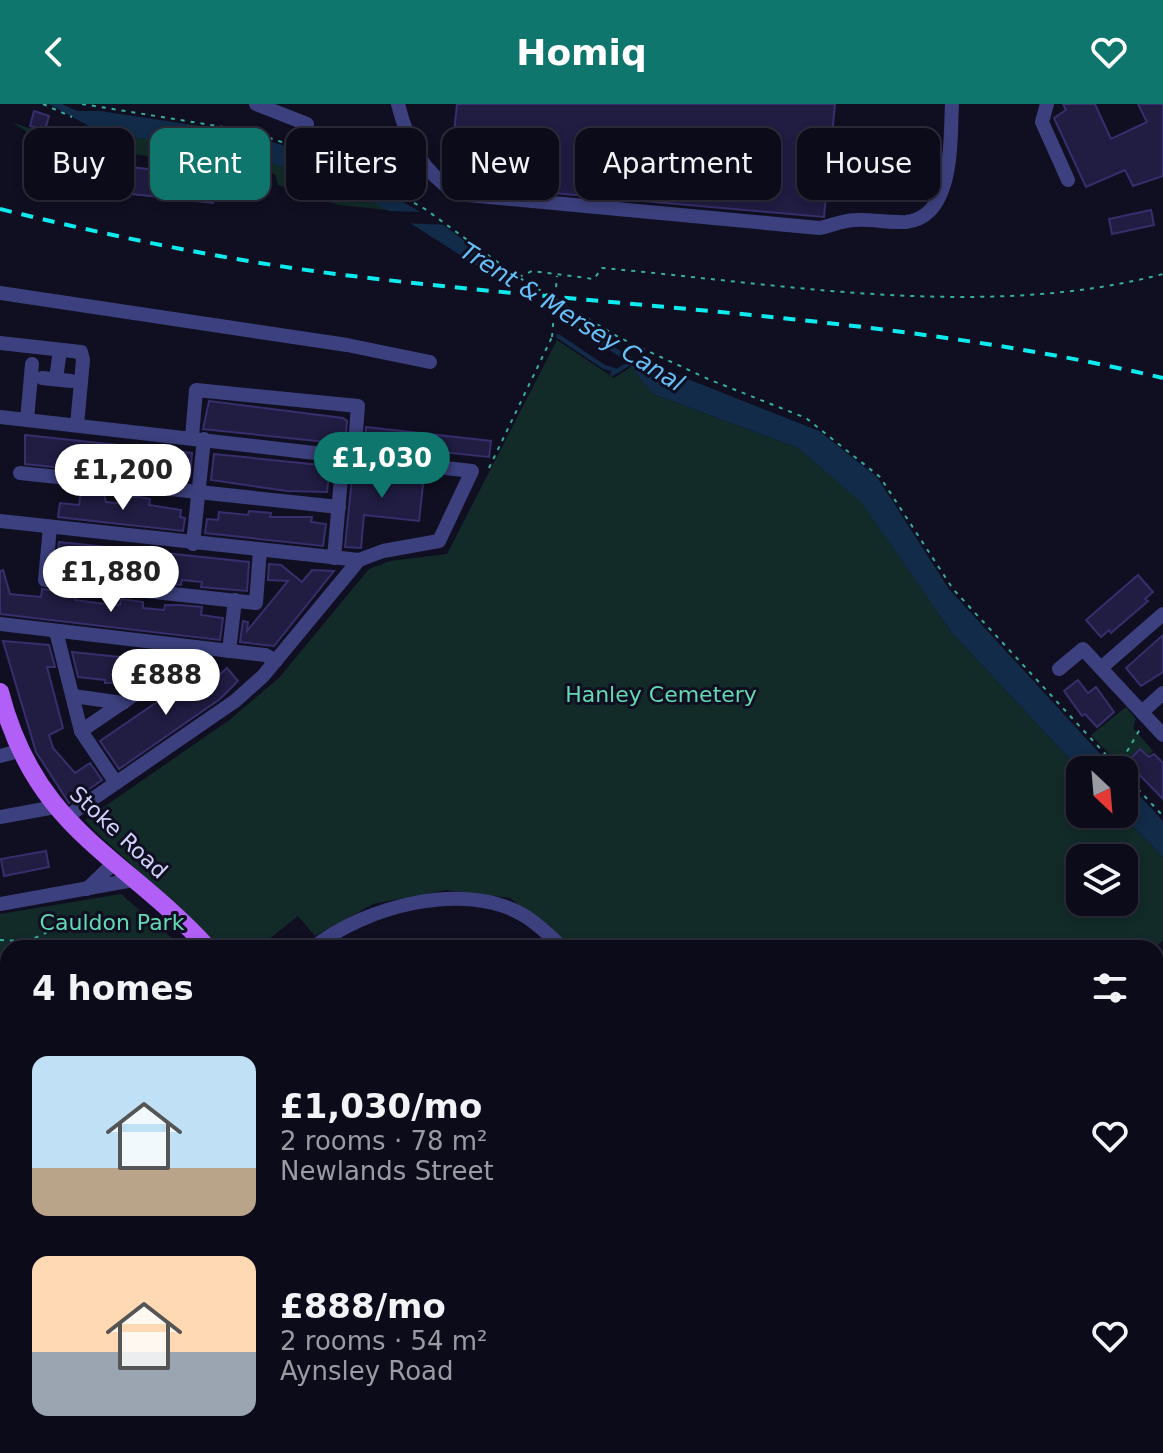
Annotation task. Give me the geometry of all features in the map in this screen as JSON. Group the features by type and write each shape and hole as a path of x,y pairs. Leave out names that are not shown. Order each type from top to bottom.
{"main road":[{"name":"Stoke Road","path":"0,692 10,733 32,776 60,812 199,940"}],"street":[{"path":"256,104 307,124"},
{"path":"398,104 418,157 429,173 457,194 819,228 853,220 906,222 927,210 942,195 946,181 952,104"},
{"path":"1047,104 1042,122 1068,180"},
{"path":"0,293 347,345 430,362"},
{"path":"0,343 77,351 83,356 77,425"},
{"path":"56,379 60,350"},
{"path":"27,420 32,364"},
{"path":"193,544 198,493 196,390 358,406 339,507 334,558"},
{"path":"0,417 472,471 439,541 383,551 359,560 193,544 47,523 0,521"},
{"path":"20,473 339,507"},
{"path":"47,523 45,580 256,603 260,550"},
{"path":"0,817 60,812 116,783 205,725 276,661 359,560"},
{"path":"229,651 235,600"},
{"path":"1101,668 1163,614"},
{"path":"0,624 265,655 276,661"},
{"path":"56,631 81,731 116,783"},
{"path":"81,731 203,648"},
{"path":"1059,669 1083,649 1163,735"},
{"path":"1146,716 1163,693"},
{"path":"73,696 123,703"},
{"path":"0,756 19,751"},
{"path":"87,889 113,864"},
{"path":"0,904 133,880"},
{"path":"324,940 344,926 388,908 452,899 495,904 524,915 554,940"}],"path":[{"path":"43,104 72,117"},
{"path":"82,104 248,131 340,161 425,209 518,277 620,338 696,374 806,418 846,446 880,477 953,589 1107,756 1125,755 1146,716"},
{"path":"518,277 532,271 594,279 602,268 967,299 1065,294 1163,274"},
{"path":"489,468 552,337 557,276"},
{"path":"1138,789 1163,816"},
{"path":"28,940 47,934 59,918 57,895"}],"green space":[{"path":"134,137 150,139 150,156 134,154"},
{"path":"270,163 286,167 286,188 278,185 275,174 270,173"},
{"path":"324,200 369,200 388,210 339,205"},
{"name":"Hanley Cemetery","path":"557,340 614,378 631,367 653,394 798,448 862,502 952,633 1067,756 1066,828 1135,828 1163,857 1163,940 561,940 510,898 446,890 373,904 315,936 298,916 268,940 213,940 85,820 228,721 279,678 369,569 390,561 447,554"},
{"path":"1126,707 1136,719 1133,728 1153,751 1149,755 1140,748 1131,756 1111,756 1091,735"},
{"name":"Cauldon Park","path":"121,894 174,940 0,940 0,914"}],"water":[{"path":"49,104 62,104 77,111 100,111 213,128 150,128 150,140 134,137 134,128 92,128"},
{"path":"270,142 286,146 286,168 270,163"},
{"path":"369,200 399,200 442,224 569,319 627,355 819,431 877,477 949,589 1102,756 1067,756 952,633 862,503 798,448 653,394 625,360"},
{"path":"1138,794 1163,821 1163,857 1135,828 1138,828"}],"pier":[{"path":"381,211 431,212 450,225 402,223"},
{"path":"484,277 523,280 575,318 567,317 564,326"}],"building":[{"path":"457,104 835,104 833,128 797,128 797,200 826,200 824,217 633,200 781,200 781,128 575,128 575,195 559,193 559,128 455,128"},
{"path":"1063,104 1095,104 1111,139 1147,122 1138,104 1163,104 1163,176 1133,186 1125,170 1086,187 1054,118 1066,110"},
{"path":"34,111 49,116 46,128 30,126"},
{"path":"134,167 150,169 150,196 134,194"},
{"path":"186,200 213,200 213,203"},
{"path":"1151,210 1154,225 1112,234 1109,219"},
{"path":"209,401 343,418 347,421 345,444 203,429"},
{"path":"366,427 491,441 489,457 365,444"},
{"path":"25,435 192,453 190,477 177,476 177,480 25,464"},
{"path":"214,454 330,466 327,492 287,491 211,480"},
{"path":"353,468 424,476 419,521 364,515 361,548 345,547"},
{"path":"81,491 104,494 106,502 126,504 127,497 140,497 150,499 149,505 181,510 180,517 185,518 183,531 58,517 60,503 79,505"},
{"path":"249,511 271,513 270,517 312,517 311,522 326,524 323,546 205,533 207,519 218,520 219,512 248,515"},
{"path":"59,542 249,562 247,591 201,587 202,582 182,580 181,585 56,571"},
{"path":"269,564 281,565 302,582 312,570 334,571 274,646 240,642 243,621 248,622 247,631 288,581 268,580"},
{"path":"3,570 10,594 41,597 42,589 76,594 75,600 97,603 120,605 121,599 143,602 143,608 164,610 165,605 202,607 201,615 223,618 220,640 0,614 0,571"},
{"path":"1138,575 1153,592 1145,599 1148,601 1111,633 1109,630 1101,637 1086,620"},
{"path":"1163,635 1163,672 1141,686 1126,668"},
{"path":"3,641 49,645 55,667 47,667 63,728 49,735 53,748 75,773 90,763 102,780 69,803 36,752"},
{"path":"72,652 159,661 159,666 133,682 105,683 105,680 78,677"},
{"path":"227,668 238,681 220,699 119,769 100,741 201,672 209,684"},
{"path":"1078,680 1088,693 1096,687 1114,712 1097,727 1085,714 1082,716 1064,691"},
{"path":"1140,749 1149,757 1154,754 1163,763 1163,799 1138,773 1138,756 1133,756"},
{"path":"46,851 49,867 4,876 1,859"}],"waterway":[{"name":"Trent & Mersey Canal","path":"558,336 604,367 618,371"},
{"name":"Trent & Mersey Canal","path":"612,374 630,363"}],"railway":[{"path":"0,209 179,249 270,265 462,288 864,327 1064,357 1163,378"}]}
